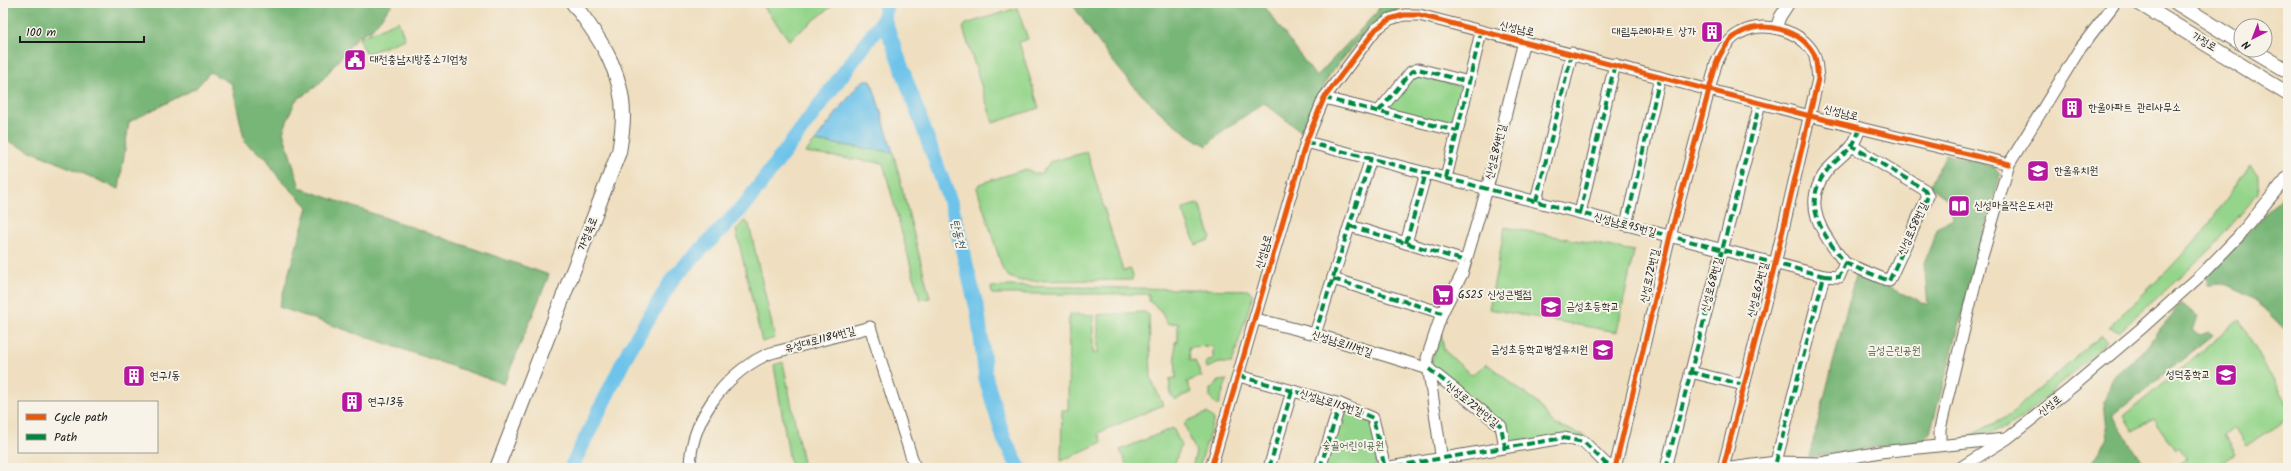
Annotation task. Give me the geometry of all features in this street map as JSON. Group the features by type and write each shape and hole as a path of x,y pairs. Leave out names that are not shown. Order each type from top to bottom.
{"main road":[{"name":"가정북로","path":"498,468 619,152 623,116 621,93 613,63 602,42 573,3"},
{"name":"가정로","path":"2139,3 2288,94"},
{"name":"가정로","path":"2177,3 2233,38"},
{"path":"2266,58 2288,71"}],"street":[{"path":"1776,28 1780,16 1789,3"},
{"path":"1940,445 1940,429 1979,268 2009,164 2079,50 2115,3"},
{"name":"신성남로","path":"1211,468 1256,319 1306,142 1324,98 1376,29 1390,19 1404,15 1419,15 1481,32 1524,41 1615,64 1708,90 1721,51 1730,40 1740,32 1753,29 1776,28 1785,30 1800,39 1814,54 1818,79 1810,116 2009,164"},
{"path":"1446,178 1481,32"},
{"name":"신성로84번길","path":"1443,462 1427,358 1442,313 1459,283 1487,189 1524,41"},
{"path":"1536,201 1572,53"},
{"path":"1580,213 1615,64"},
{"path":"1379,111 1411,72 1418,69 1469,82"},
{"path":"1626,225 1660,77"},
{"path":"1708,90 1810,116"},
{"name":"신성로72번길","path":"1614,468 1670,236 1708,90"},
{"path":"1324,98 1457,131"},
{"name":"신성로68번길","path":"1666,468 1760,103"},
{"name":"신성로62번길","path":"1723,468 1775,264 1810,116"},
{"path":"1776,462 1824,276 1839,277 1845,263 1820,228 1815,211 1815,198 1820,180 1829,168 1852,146 1860,128"},
{"name":"신성남로95번길","path":"1306,142 1824,276"},
{"name":"신성로58번길","path":"1845,263 1889,281 1928,196 1925,190 1852,146"},
{"path":"1315,334 1371,158"},
{"path":"1406,243 1426,173"},
{"name":"신성로","path":"1960,468 2008,438 2071,388 2201,274 2239,236 2288,176"},
{"path":"1350,226 1465,261"},
{"path":"1333,279 1442,313"},
{"name":"신성남로111번길","path":"1256,319 1315,334 1429,369"},
{"name":"유성대로1184번길","path":"690,468 696,433 705,413 718,392 731,379 765,356 870,327 915,468"},
{"name":"신성로72번안길","path":"1429,369 1501,426 1505,447"},
{"path":"1690,372 1744,385"},
{"name":"신성남로115번길","path":"1239,376 1340,404 1373,418 1384,468"},
{"path":"1269,468 1292,391"},
{"path":"1320,468 1340,404"},
{"path":"1384,468 1443,462 1505,447 1563,438 1584,442 1605,463 1614,468"},
{"path":"1731,468 1776,462 1821,465 1940,445 2008,438"}],"green space":[{"path":"3,3 393,3 372,29 358,36 318,85 295,101 283,132 300,188 549,275 504,384 279,307 308,207 278,177 267,159 245,143 232,84 210,72 196,88 129,122 119,189 3,139"},
{"path":"761,3 836,3 789,40"},
{"path":"1072,3 1262,3 1316,77 1377,12 1381,3 1396,3 1397,12 1382,18 1365,32 1330,74 1302,132 1264,103 1221,132 1207,146 1166,118 1131,83 1100,44"},
{"path":"1017,8 1028,39 1019,42 1039,108 993,123 963,28 966,24"},
{"path":"398,21 405,39 366,54 359,38"},
{"path":"1417,74 1459,86 1462,89 1453,122 1449,124 1392,110 1389,107 1394,98"},
{"path":"815,141 893,152 930,298 920,300 883,163 805,153"},
{"path":"1087,152 1123,271 1131,269 1133,277 1132,280 1021,281 1009,277 1003,270 977,188 979,184 1026,169 1034,173 1041,174 1050,162"},
{"name":"금성근린공원","path":"1946,154 1995,167 2000,175 1930,433 1921,441 1809,457 1856,273 1928,305 1924,263 1938,227 1953,219 1950,201 1930,186"},
{"path":"2250,165 2258,175 2258,194 2207,253 2120,331 2109,327 2169,269 2204,231"},
{"path":"2288,190 2288,334 2268,313 2244,293 2225,284 2208,285 2206,276"},
{"path":"1197,204 1200,206 1211,238 1196,245 1183,211 1184,208"},
{"path":"744,221 749,224 775,338 762,342 736,230"},
{"path":"1505,227 1634,251 1617,332 1489,309"},
{"path":"991,287 1249,290 1253,295 1232,363 1219,363 1207,368 1205,364 1207,361 1213,360 1213,346 1189,347 1190,360 1195,361 1202,377 1198,377 1187,382 1191,392 1175,400 1171,395 1169,379 1176,378 1175,342 1178,341 1178,323 1167,324 1161,311 1149,301 1149,294 992,294"},
{"path":"2181,303 2198,317 2193,329 2200,335 2209,332 2213,335 2112,416 2146,468 2089,468 2108,438 2104,402 2113,377 2147,347 2159,329"},
{"path":"1144,312 1149,315 1151,379 1163,405 1098,433 1102,442 1061,461 1062,410 1068,410 1069,314 1093,315 1093,353 1098,353 1098,315"},
{"path":"2239,320 2288,406 2288,419 2246,446 2234,428 2224,435 2236,453 2214,468 2174,468 2187,459 2179,447 2175,450 2153,418 2133,431 2124,416"},
{"path":"1441,333 1444,350 1471,375 1487,364 1537,403 1554,424 1585,436 1599,452 1584,440 1511,443 1506,440 1503,424 1432,367 1431,362"},
{"path":"2101,335 2107,342 2022,418 2004,428 1964,439 2008,416"},
{"path":"783,362 804,468 791,468 774,365"},
{"path":"1227,380 1218,406 1210,398 1210,389 1219,381"},
{"name":"숯골어린이공원","path":"1346,411 1371,421 1379,459 1375,467 1323,468 1340,413"},
{"path":"1207,413 1214,419 1199,468 1192,468 1196,452 1185,426 1185,422"},
{"path":"1173,428 1181,445 1173,468 1128,468 1120,450"}],"water":[{"path":"865,80 871,80 893,152 815,141 859,84"}],"waterway":[{"name":"탄동천","path":"886,3 884,19 952,207 978,313 986,379 1004,439 1019,468"},
{"path":"571,468 629,350 674,277 744,206 884,19"}],"marked path":[{"path":"1446,178 1481,32"},
{"path":"1536,201 1572,53"},
{"path":"1580,213 1615,64"},
{"path":"1379,111 1411,72 1418,69 1469,82"},
{"path":"1626,225 1660,77"},
{"path":"1324,98 1457,131"},
{"path":"1666,468 1760,103"},
{"path":"1776,462 1824,276 1839,277 1845,263 1822,229 1817,217 1815,206 1816,193 1820,181 1829,168 1852,145 1860,128"},
{"path":"1306,142 1824,276"},
{"path":"1845,263 1889,281 1928,196 1925,190 1852,146"},
{"path":"1315,334 1371,158"},
{"path":"1406,243 1426,173"},
{"path":"1350,226 1465,261"},
{"path":"1333,279 1442,313"},
{"path":"1429,369 1501,426 1505,447"},
{"path":"1690,372 1744,385"},
{"path":"1239,376 1340,404 1373,418 1385,468"},
{"path":"1269,468 1292,391"},
{"path":"1320,468 1340,404"},
{"path":"1384,468 1563,438 1584,442 1605,463 1613,468"}],"cycle path":[{"path":"1211,468 1306,142 1324,98 1376,29 1390,19 1404,15 1419,15 1810,116 2009,164"},
{"path":"1615,468 1670,236 1716,64 1725,46 1740,33 1760,27 1771,28 1791,33 1808,46 1815,57 1818,79 1775,264 1723,468"}],"place":[{"name":"대림두레아파트 상가","path":"1712,32"},
{"name":"대전충남지방중소기업청","path":"355,60"},
{"name":"한울아파트 관리사무소","path":"2072,108"},
{"name":"한울유치원","path":"2038,171"},
{"name":"신성마을작은도서관","path":"1959,206"},
{"name":"GS25 신성큰별점","path":"1443,295"},
{"name":"금성초등학교","path":"1551,307"},
{"name":"금성초등학교병설유치원","path":"1603,350"},
{"name":"성덕중학교","path":"2226,375"},
{"name":"연구1동","path":"134,376"},
{"name":"연구13동","path":"352,402"}]}
